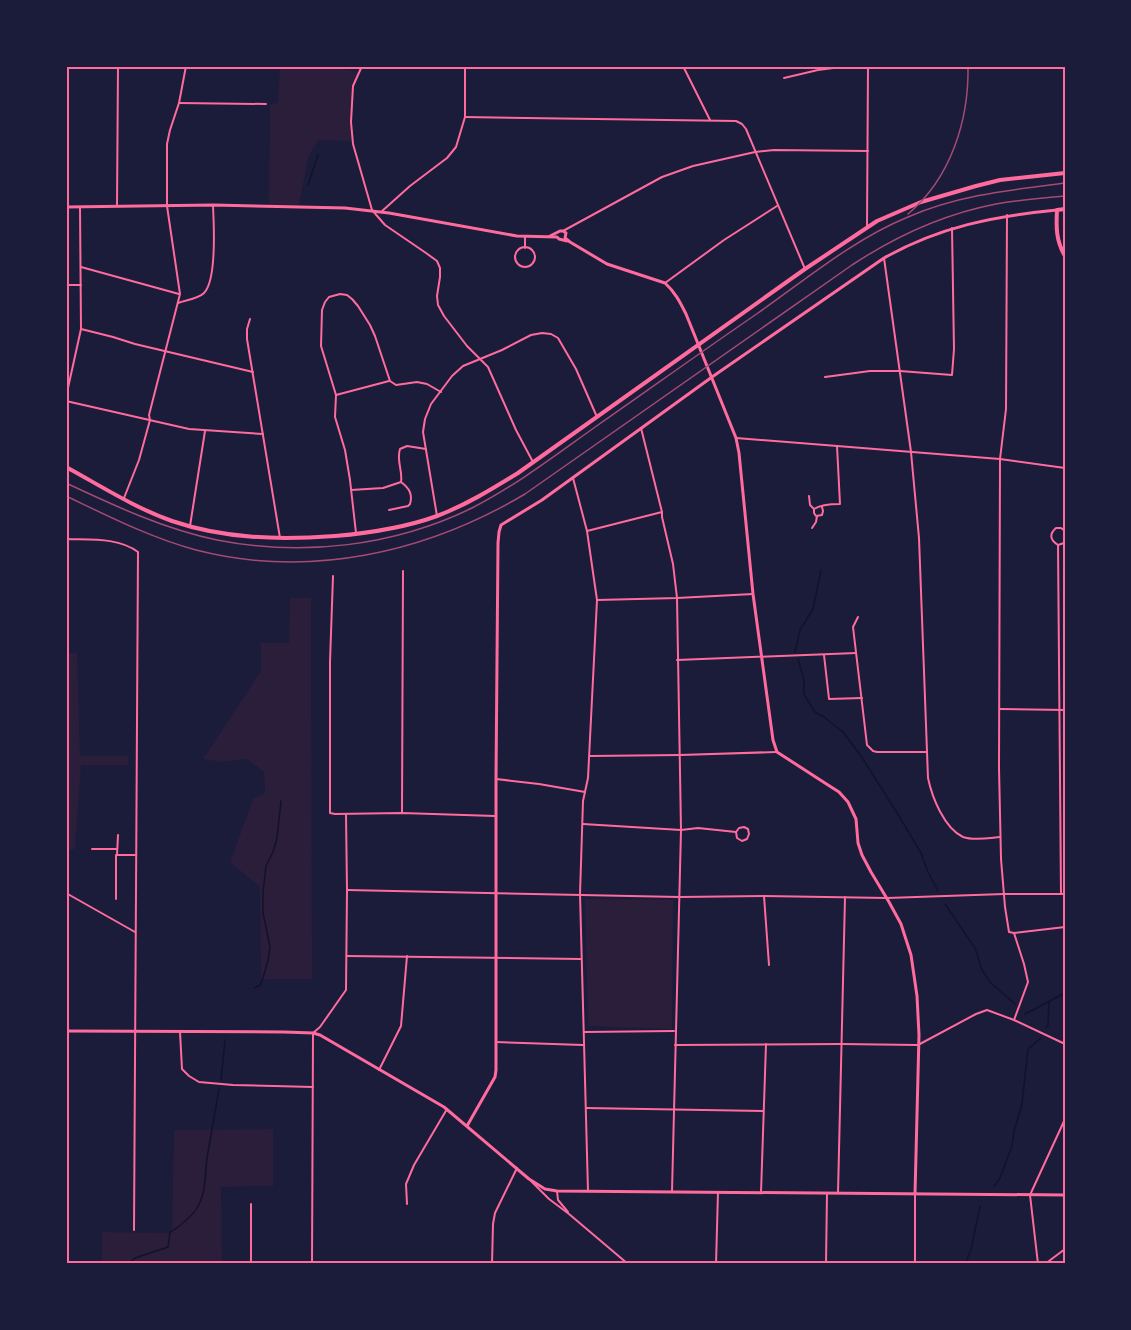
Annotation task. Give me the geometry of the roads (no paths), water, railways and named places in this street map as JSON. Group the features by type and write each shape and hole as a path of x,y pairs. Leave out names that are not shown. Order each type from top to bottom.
{"main road":[{"path":"66,468 164,517 190,526 234,535 280,538 356,534 398,528 437,516 489,491 805,269 888,215 957,190 1000,180 1065,172"},
{"path":"1065,209 1057,210 1057,237 1065,256"}],"street":[{"path":"117,206 118,66"},
{"path":"124,498 139,460 150,420 149,415 180,294 167,206 167,144 179,103 186,66"},
{"path":"362,66 353,86 351,98 352,130 353,144 372,210 385,225 437,261 440,268 438,305 467,346 492,374 516,430 533,462"},
{"path":"381,212 447,158 456,147 465,117 465,66"},
{"path":"683,66 710,120"},
{"path":"784,78 818,70 868,67 867,227"},
{"path":"179,103 266,104"},
{"path":"465,117 736,121 746,129 805,269"},
{"path":"66,207 213,205 345,208 372,210 525,236 550,236 557,235 560,231 662,177 693,166 774,150 868,151"},
{"path":"178,303 202,295 207,288 213,264 213,205"},
{"path":"665,284 724,240 777,206"},
{"path":"80,207 81,329 66,399 189,429 263,434"},
{"path":"467,1126 495,1077 498,543 500,528 884,258 916,241 952,228 1008,215 1057,210"},
{"path":"1008,215 1006,409 1000,459 1000,837 1004,894 1009,932 1065,927"},
{"path":"825,377 870,371 952,375 954,350 952,228"},
{"path":"563,231 566,233 564,239"},
{"path":"557,235 608,264 665,284 679,299 736,438 753,594 773,740 777,752"},
{"path":"525,236 525,248"},
{"path":"525,248 533,250 535,254 532,264 525,267 515,261 516,253 525,248"},
{"path":"884,258 911,452 919,538 928,778 932,795 944,818 955,832 964,838 1000,837"},
{"path":"81,267 180,294"},
{"path":"66,285 81,285"},
{"path":"356,534 345,450 335,417 336,395 321,346 323,306 328,297 340,294 347,296 358,306 375,336 390,381 396,385 417,382 427,384 441,392"},
{"path":"250,319 247,339 280,538"},
{"path":"81,329 253,372"},
{"path":"437,516 423,432 424,419 431,404 452,376 463,366 481,360 531,335 551,334 558,338 576,369 597,417"},
{"path":"336,395 390,381"},
{"path":"641,428 675,572 677,598 681,830 672,1192"},
{"path":"190,526 205,431"},
{"path":"736,438 1000,459 1065,468"},
{"path":"389,510 408,506 411,499 410,492 401,482 398,457 400,450 407,446 426,450"},
{"path":"814,508 840,504 837,446"},
{"path":"573,477 587,531 597,600 590,756 583,801 580,894 588,1191"},
{"path":"351,490 383,488 401,482"},
{"path":"809,496 810,505 818,516"},
{"path":"812,528 818,516 824,512 822,507"},
{"path":"587,531 662,512"},
{"path":"1058,545 1051,538 1052,532 1056,528 1065,531"},
{"path":"66,539 110,541 138,552 134,1230"},
{"path":"1058,545 1065,541"},
{"path":"348,890 679,897 887,898 1063,894 1058,545"},
{"path":"402,813 403,571"},
{"path":"333,576 330,662 330,813 496,816"},
{"path":"597,600 753,594"},
{"path":"858,617 853,627 867,745 877,753 927,752"},
{"path":"677,660 856,653"},
{"path":"824,655 829,699 862,698"},
{"path":"1000,709 1065,710"},
{"path":"590,756 777,752 839,792 848,802 856,819 858,843 867,867 901,924 911,955 915,978 919,1025 915,1264"},
{"path":"496,779 585,792"},
{"path":"313,1033 320,1028 346,990 348,890 346,814"},
{"path":"583,824 681,830 698,828 736,832"},
{"path":"744,827 749,834 747,839 742,841 737,838 736,832 739,828 744,827"},
{"path":"116,899 118,835"},
{"path":"92,849 117,849"},
{"path":"117,855 135,855"},
{"path":"66,934 66,893 135,932"},
{"path":"764,896 769,965"},
{"path":"838,1193 845,897"},
{"path":"1014,933 1028,982 1014,1020"},
{"path":"347,956 582,959"},
{"path":"379,1070 400,1026 406,956"},
{"path":"675,1045 918,1045 984,1010 990,1010 1014,1020 1065,1044"},
{"path":"66,1031 313,1033 447,1109 529,1179 545,1189 557,1191 1065,1196"},
{"path":"584,1032 675,1031"},
{"path":"180,1032 182,1069 199,1082 313,1087"},
{"path":"312,1264 313,1033"},
{"path":"496,1042 584,1045"},
{"path":"761,1193 766,1044"},
{"path":"586,1108 763,1111"},
{"path":"407,1204 406,1184 447,1109"},
{"path":"1038,1264 1030,1195 1065,1119"},
{"path":"492,1264 495,1213 517,1168"},
{"path":"529,1179 543,1195 628,1264"},
{"path":"557,1191 558,1200 569,1214"},
{"path":"716,1264 718,1192"},
{"path":"826,1264 827,1193"},
{"path":"251,1204 251,1264"},
{"path":"1045,1264 1065,1249"},
{"path":"1054,1258 1054,1264"}],"waterway":[{"path":"308,185 318,155"},
{"path":"795,652 800,630 813,609 821,570"},
{"path":"798,659 804,680 804,694 808,701 815,712 843,732 861,756 921,853 938,891"},
{"path":"254,988 262,981 270,947 263,913 263,892 266,866 277,838 281,801"},
{"path":"945,904 975,948 982,970 990,982 1015,1004"},
{"path":"1025,1014 1065,993"},
{"path":"1046,1028 1049,1002"},
{"path":"994,1186 1000,1178 1012,1146 1022,1104 1028,1049 1041,1038"},
{"path":"221,1080 225,1040"},
{"path":"128,1264 135,1258 168,1247 170,1232 189,1218 200,1202 204,1190 219,1089"},
{"path":"965,1264 971,1250 980,1206"}],"railway":[{"path":"908,214 936,183 954,147 965,107 968,66"},
{"path":"66,483 178,530 249,545 282,548 348,545 411,531 472,508 521,479 830,261 888,226 946,203 966,198 1065,183"},
{"path":"66,496 163,539 196,550 239,558 281,562 324,561 366,555 407,545 448,532 487,515 525,494 852,265 886,245 921,227 977,208 1013,201 1065,196"}]}
